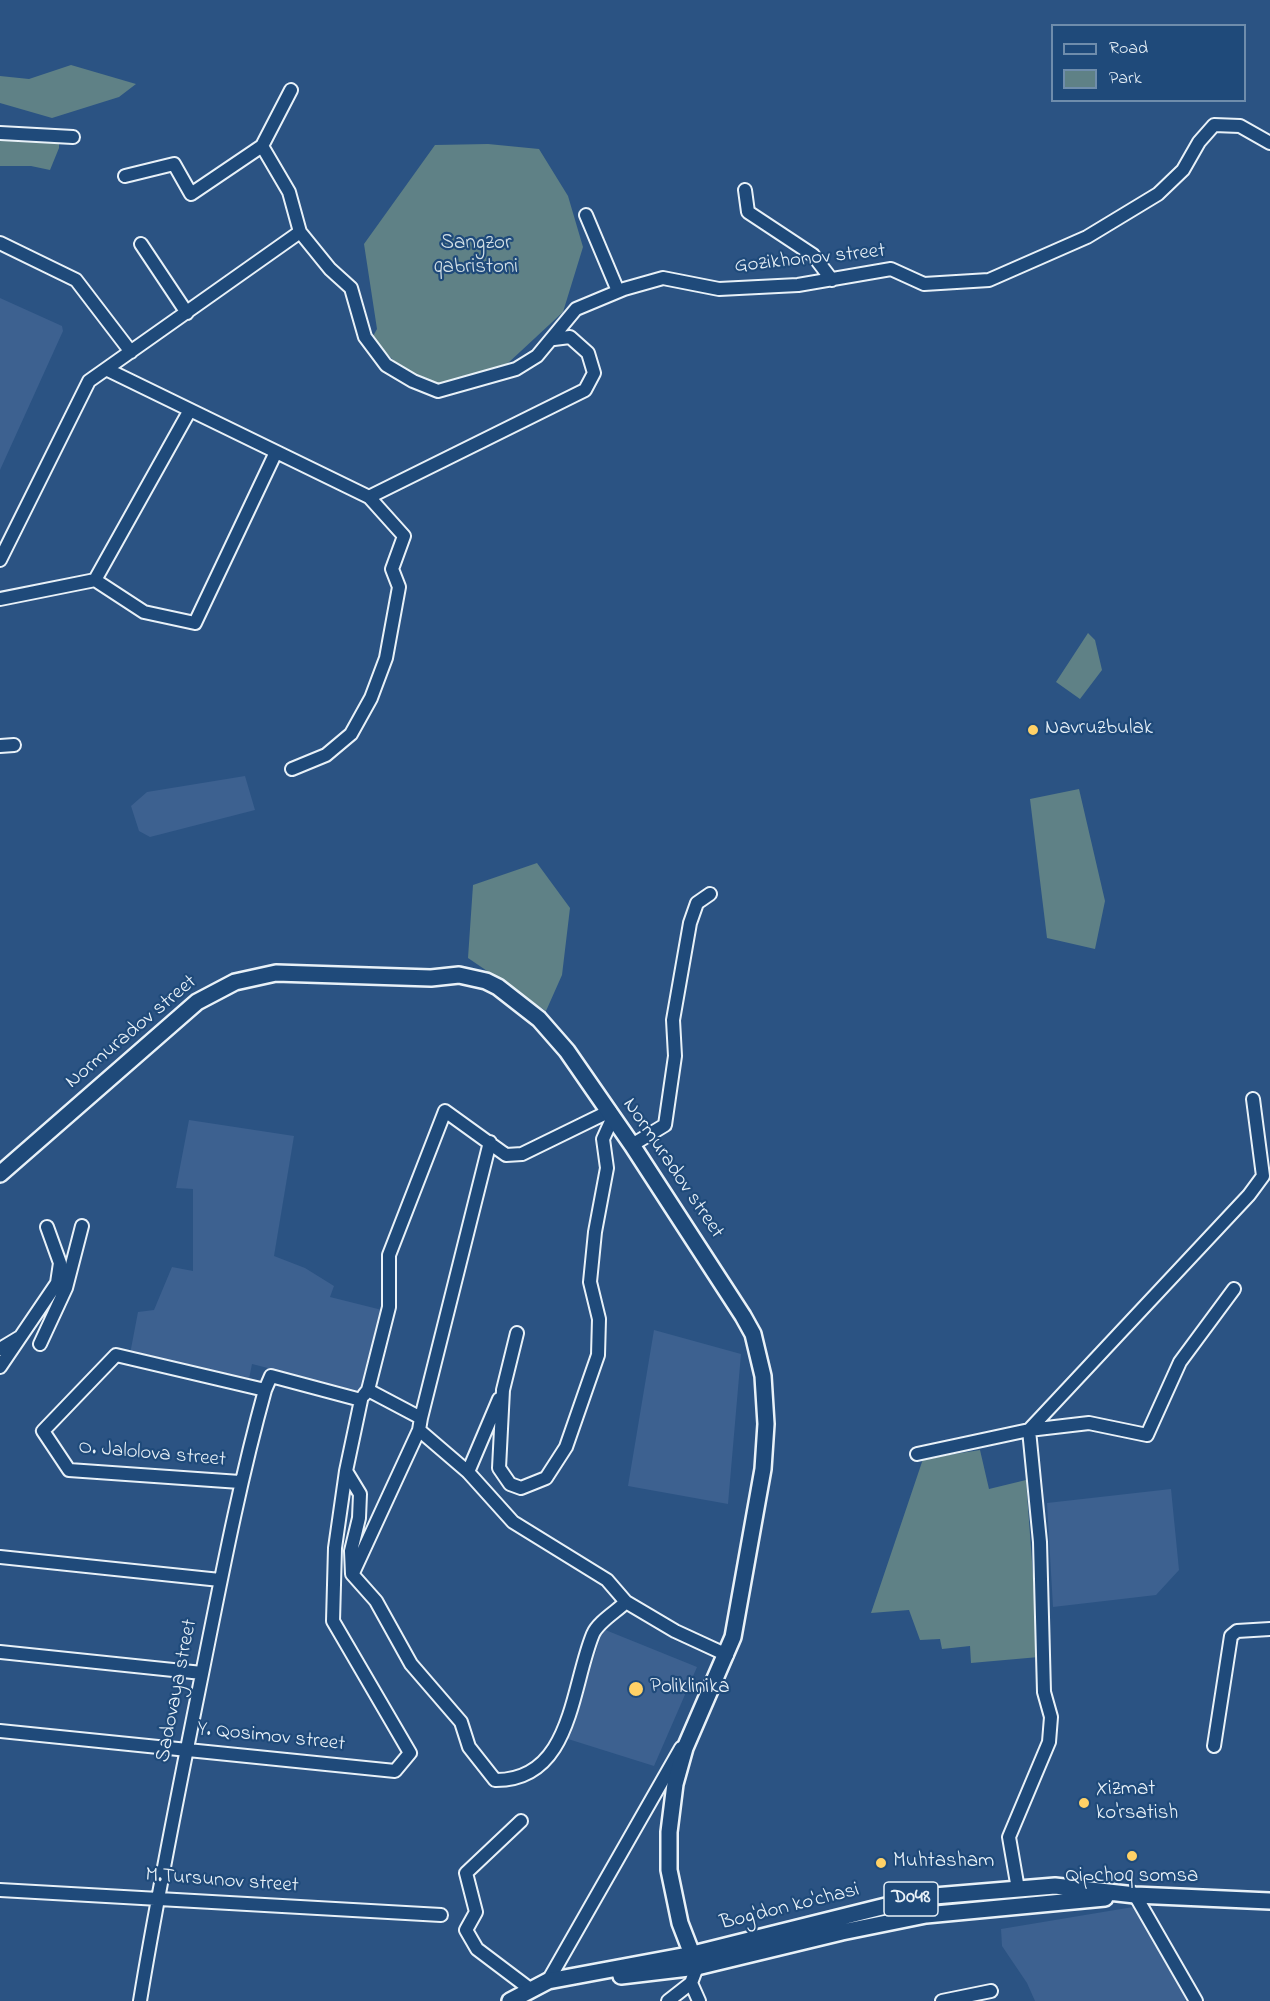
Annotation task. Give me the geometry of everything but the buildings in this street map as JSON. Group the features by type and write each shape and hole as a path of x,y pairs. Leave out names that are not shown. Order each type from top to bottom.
{"main road":[{"name":"Normuradov street","path":"0,1174 197,1002 235,982 276,974 431,978 459,975 486,981 509,994 548,1028 632,1145 743,1316 759,1355 766,1424 763,1469 733,1636 727,1655 694,1724 675,1784 669,1870 678,1912 695,1960"},
{"name":"Bog'don ko'chasi","path":"695,1960 922,1897 1055,1887 1135,1895"},
{"name":"Bog'don ko'chasi","path":"695,1960 926,1915 1135,1895"},
{"name":"D048","path":"1135,1895 1270,1901"},
{"path":"922,1897 930,1900 932,1904 930,1913 926,1915"},
{"name":"D048","path":"510,2001 548,1981 578,1975 614,1977 695,1960"}],"street":[{"path":"125,176 174,164 190,194 262,146 291,90"},
{"name":"Gozikhonov street","path":"300,232 330,269 351,288 365,337 386,365 413,381 438,391 516,369 537,356 554,339 576,309 618,291 663,278 719,289 798,285 891,269 924,284 989,280 1027,261 1087,237 1158,194 1183,170 1199,142 1214,125 1240,126 1270,143"},
{"path":"0,132 73,137"},
{"path":"0,560 89,381 300,232 289,192 262,146"},
{"path":"745,190 748,212 813,255 832,280"},
{"path":"586,215 618,291"},
{"path":"0,243 76,280 131,351"},
{"path":"141,244 187,313"},
{"path":"369,497 585,390 594,373 588,352 570,337 554,339"},
{"path":"106,369 369,497 404,536 392,569 399,587 386,658 371,698 351,734 326,755 292,769"},
{"path":"95,580 190,410"},
{"path":"0,599 95,580 144,612 195,623 276,452"},
{"path":"0,746 14,745"},
{"path":"632,1145 665,1125 675,1056 673,1020 690,923 697,903 710,894"},
{"path":"1018,1889 1009,1838 1049,1742 1052,1717 1044,1692 1040,1542 1029,1430 1249,1195 1263,1176 1253,1099"},
{"path":"611,1114 522,1154 506,1155 444,1111 389,1255 389,1307 364,1395 346,1471 360,1494 359,1518 351,1551 352,1574 376,1602 411,1664 461,1722 470,1747 495,1780 515,1780 540,1764 564,1734 594,1631 626,1602"},
{"path":"503,1390 499,1468 510,1484 521,1488 546,1478 566,1447 598,1355 599,1319 590,1282 595,1232 607,1168 603,1139 611,1114"},
{"path":"352,1574 420,1424 490,1142"},
{"path":"40,1344 66,1288 82,1226"},
{"path":"0,1367 24,1335 57,1282 60,1263 47,1227"},
{"path":"917,1455 1029,1430 1089,1423 1147,1435 1180,1362 1234,1289"},
{"path":"468,1472 503,1390 517,1333"},
{"path":"0,1349 24,1335"},
{"name":"O. Jalolova street","path":"240,1482 69,1470 43,1431 116,1354 265,1390"},
{"path":"265,1390 272,1376 364,1395 420,1424 513,1522 607,1580 626,1602 675,1631 727,1655"},
{"name":"Sadovaya street","path":"140,2001 157,1897 240,1482 265,1390"},
{"name":"Y. Qosimov street","path":"0,1731 395,1771 410,1753 333,1621 335,1548 346,1471"},
{"path":"0,1557 220,1580"},
{"path":"1214,1746 1231,1636 1237,1631 1270,1629"},
{"path":"0,1652 202,1673"},
{"path":"548,1981 694,1724"},
{"path":"521,1821 466,1873 476,1912 466,1930 477,1950 530,1989"},
{"name":"M.Tursunov street","path":"0,1890 157,1897 441,1915"},
{"path":"1135,1895 1196,2001"},
{"path":"695,1960 691,1983 699,2001"},
{"path":"668,2001 691,1983"},
{"path":"942,2001 991,1991"}],"shaded area":[{"path":"0,298 62,326 63,331 0,470"},
{"path":"245,776 255,810 150,837 139,831 131,806 147,792"},
{"path":"189,1120 294,1136 274,1256 305,1268 334,1286 330,1297 382,1310 359,1391 252,1364 249,1379 130,1354 138,1312 154,1310 172,1267 193,1271 193,1189 176,1188"},
{"path":"654,1330 741,1354 728,1504 628,1486"},
{"path":"1171,1489 1179,1570 1156,1595 1053,1607 1047,1503"},
{"name":"Poliklinika","path":"603,1629 697,1667 654,1766 568,1739"},
{"path":"1133,1907 1187,1999 1184,2001 1035,2001 1027,1983 1002,1946 1001,1929"}],"green space":[{"path":"71,65 136,84 119,97 52,118 0,103 0,76 29,79"},
{"path":"0,137 19,141 59,142 59,148 50,170 31,166 0,166"},
{"name":"Sangzor qabristoni","path":"488,144 539,149 568,196 583,247 563,312 507,364 437,384 415,376 396,363 372,338 377,329 364,244 435,145"},
{"path":"1088,633 1095,640 1102,670 1080,699 1056,682"},
{"path":"1079,789 1105,901 1095,949 1047,938 1030,799"},
{"path":"537,863 570,908 562,975 546,1011 468,958 473,885"},
{"path":"980,1450 989,1489 1026,1480 1039,1657 971,1663 970,1646 942,1649 940,1639 920,1640 909,1610 871,1613 923,1459"}],"place":[{"name":"Navruzbulak","path":"1033,730"},
{"name":"Poliklinika","path":"636,1689"},
{"name":"Xizmat ko'rsatish","path":"1084,1803"},
{"name":"Qipchoq somsa","path":"1132,1856"},
{"name":"Muhtasham","path":"881,1863"}]}
